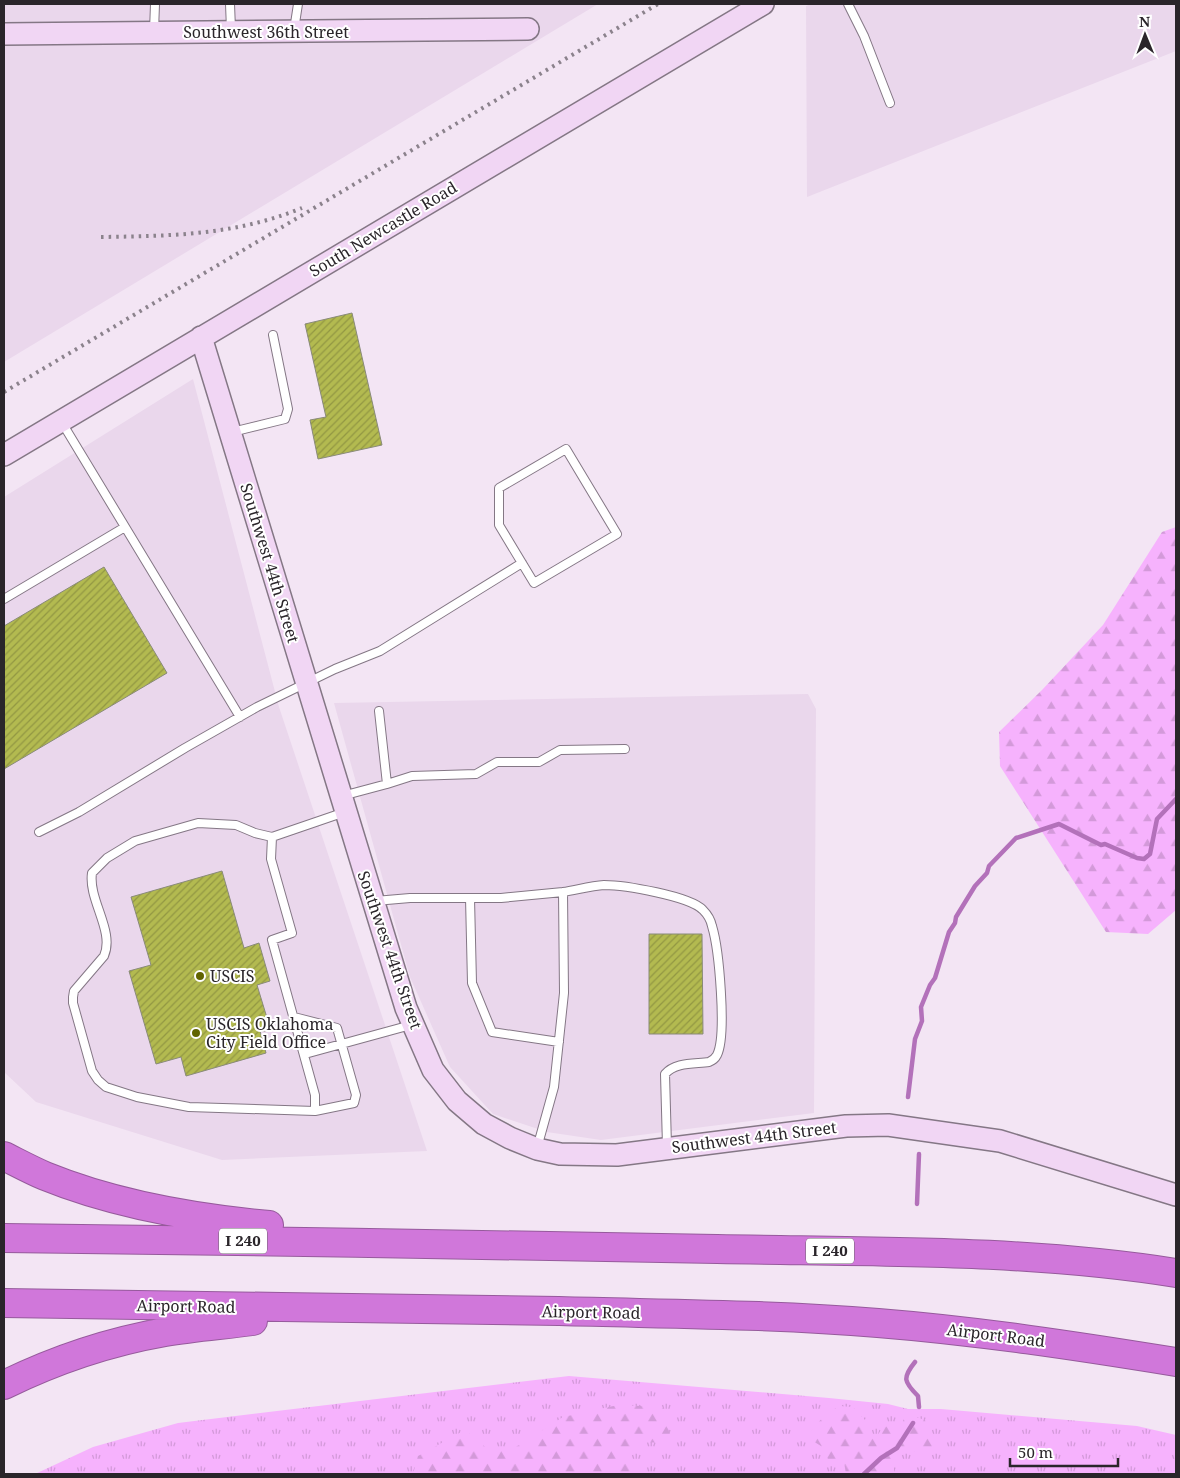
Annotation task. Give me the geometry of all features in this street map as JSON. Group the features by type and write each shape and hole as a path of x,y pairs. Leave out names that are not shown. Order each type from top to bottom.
{"highway":[{"path":"4,1156 62,1182 94,1193 151,1208 236,1222 482,1244"},
{"name":"I 240","path":"4,1238 482,1244 1008,1256 1077,1261 1176,1273"},
{"name":"Airport Road","path":"4,1303 764,1316 966,1331 1068,1344 1176,1362"},
{"path":"4,1385 30,1372 71,1356 118,1342 165,1332 346,1308"}],"street":[{"name":"South Newcastle Road","path":"4,455 762,4"},
{"name":"Southwest 36th Street","path":"4,34 528,29"},
{"name":"Southwest 44th Street","path":"201,337 372,902 406,1008 433,1070 457,1101 484,1124 510,1138 537,1150 560,1154 617,1155 846,1126 888,1125 1000,1141 1176,1195"}],"lane":[{"path":"154,33 155,4"},
{"path":"230,4 231,32"},
{"path":"294,32 298,4"},
{"path":"848,4 864,36 890,103"},
{"path":"230,433 285,419 288,409 273,336"},
{"path":"61,421 240,717"},
{"path":"566,449 617,534 534,583 522,563 499,525 499,488 566,449"},
{"path":"4,599 125,527"},
{"path":"39,832 79,812 240,717 335,668 380,651 522,563"},
{"path":"379,711 387,784"},
{"path":"294,1018 337,1028 356,1094 354,1103 315,1111 189,1107 137,1097 106,1087 92,1071 73,1003 74,991 107,951 106,936 92,886 92,873 107,858 135,841 198,823 236,825 255,833 272,837 387,784 412,776 476,774 497,762 539,762 560,750 625,748"},
{"path":"272,837 271,859 292,933 272,940 305,1054 315,1095 315,1111"},
{"path":"372,902 410,898 501,898 563,892 604,885 664,894 680,898 702,908 712,925 718,953 722,1030 718,1053 714,1060 675,1066 665,1074 667,1148"},
{"path":"537,1150 554,1088 564,994 563,892"},
{"path":"470,898 472,983 492,1032 559,1042"},
{"path":"305,1054 413,1024"}],"shaded area":[{"path":"4,4 598,4 4,362"},
{"path":"811,4 1176,4 1176,51 807,197 806,6"},
{"path":"193,379 279,707 427,1151 222,1160 36,1102 4,1072 4,497"},
{"path":"808,694 816,709 814,1113 601,1140 547,1132 493,1114 450,1067 410,977 334,703"}],"green space":[{"path":"1176,527 1176,910 1148,934 1106,932 1000,766 999,732 1042,690 1103,625 1162,532"},
{"path":"569,1376 829,1398 888,1404 908,1409 941,1409 1137,1426 1176,1435 1176,1474 35,1474 93,1447 178,1423"},
{"path":"655,1403 666,1411 670,1437 662,1443 645,1442 632,1451 632,1473 634,1474 413,1474 418,1456 465,1430 489,1450 511,1450 563,1417 618,1405 641,1406"},
{"path":"839,1406 853,1407 865,1420 869,1433 878,1435 883,1426 903,1428 903,1420 909,1415 925,1420 927,1428 935,1436 933,1447 924,1454 915,1452 908,1444 894,1456 894,1472 892,1474 846,1474 844,1462 829,1461 821,1446 808,1438 817,1424"}],"building":[{"path":"352,313 382,445 318,459 310,420 326,417 305,324"},
{"path":"104,567 167,673 4,769 4,626"},
{"name":"USCIS","path":"222,871 244,948 259,943 270,981 257,985 271,1031 260,1031 266,1053 186,1076 181,1057 156,1064 129,971 151,965 131,897"},
{"path":"649,934 702,934 703,1034 649,1034"}],"waterway":[{"path":"908,1097 915,1039 922,1021 921,1007 935,978 949,932 955,923 956,917 975,886 987,873 989,866 1016,838 1059,824 1101,845 1105,844 1137,858 1144,859 1150,854 1157,819 1176,799"},
{"path":"917,1204 919,1154"},
{"path":"915,1362 908,1372 906,1380 918,1396 919,1407"},
{"path":"864,1474 881,1458 897,1448 913,1423"}],"railway":[{"path":"4,392 658,4"},
{"path":"101,237 178,235 228,229 253,224 302,208"}],"place":[{"name":"USCIS","path":"200,976"},
{"name":"USCIS Oklahoma City Field Office","path":"196,1033"}]}
